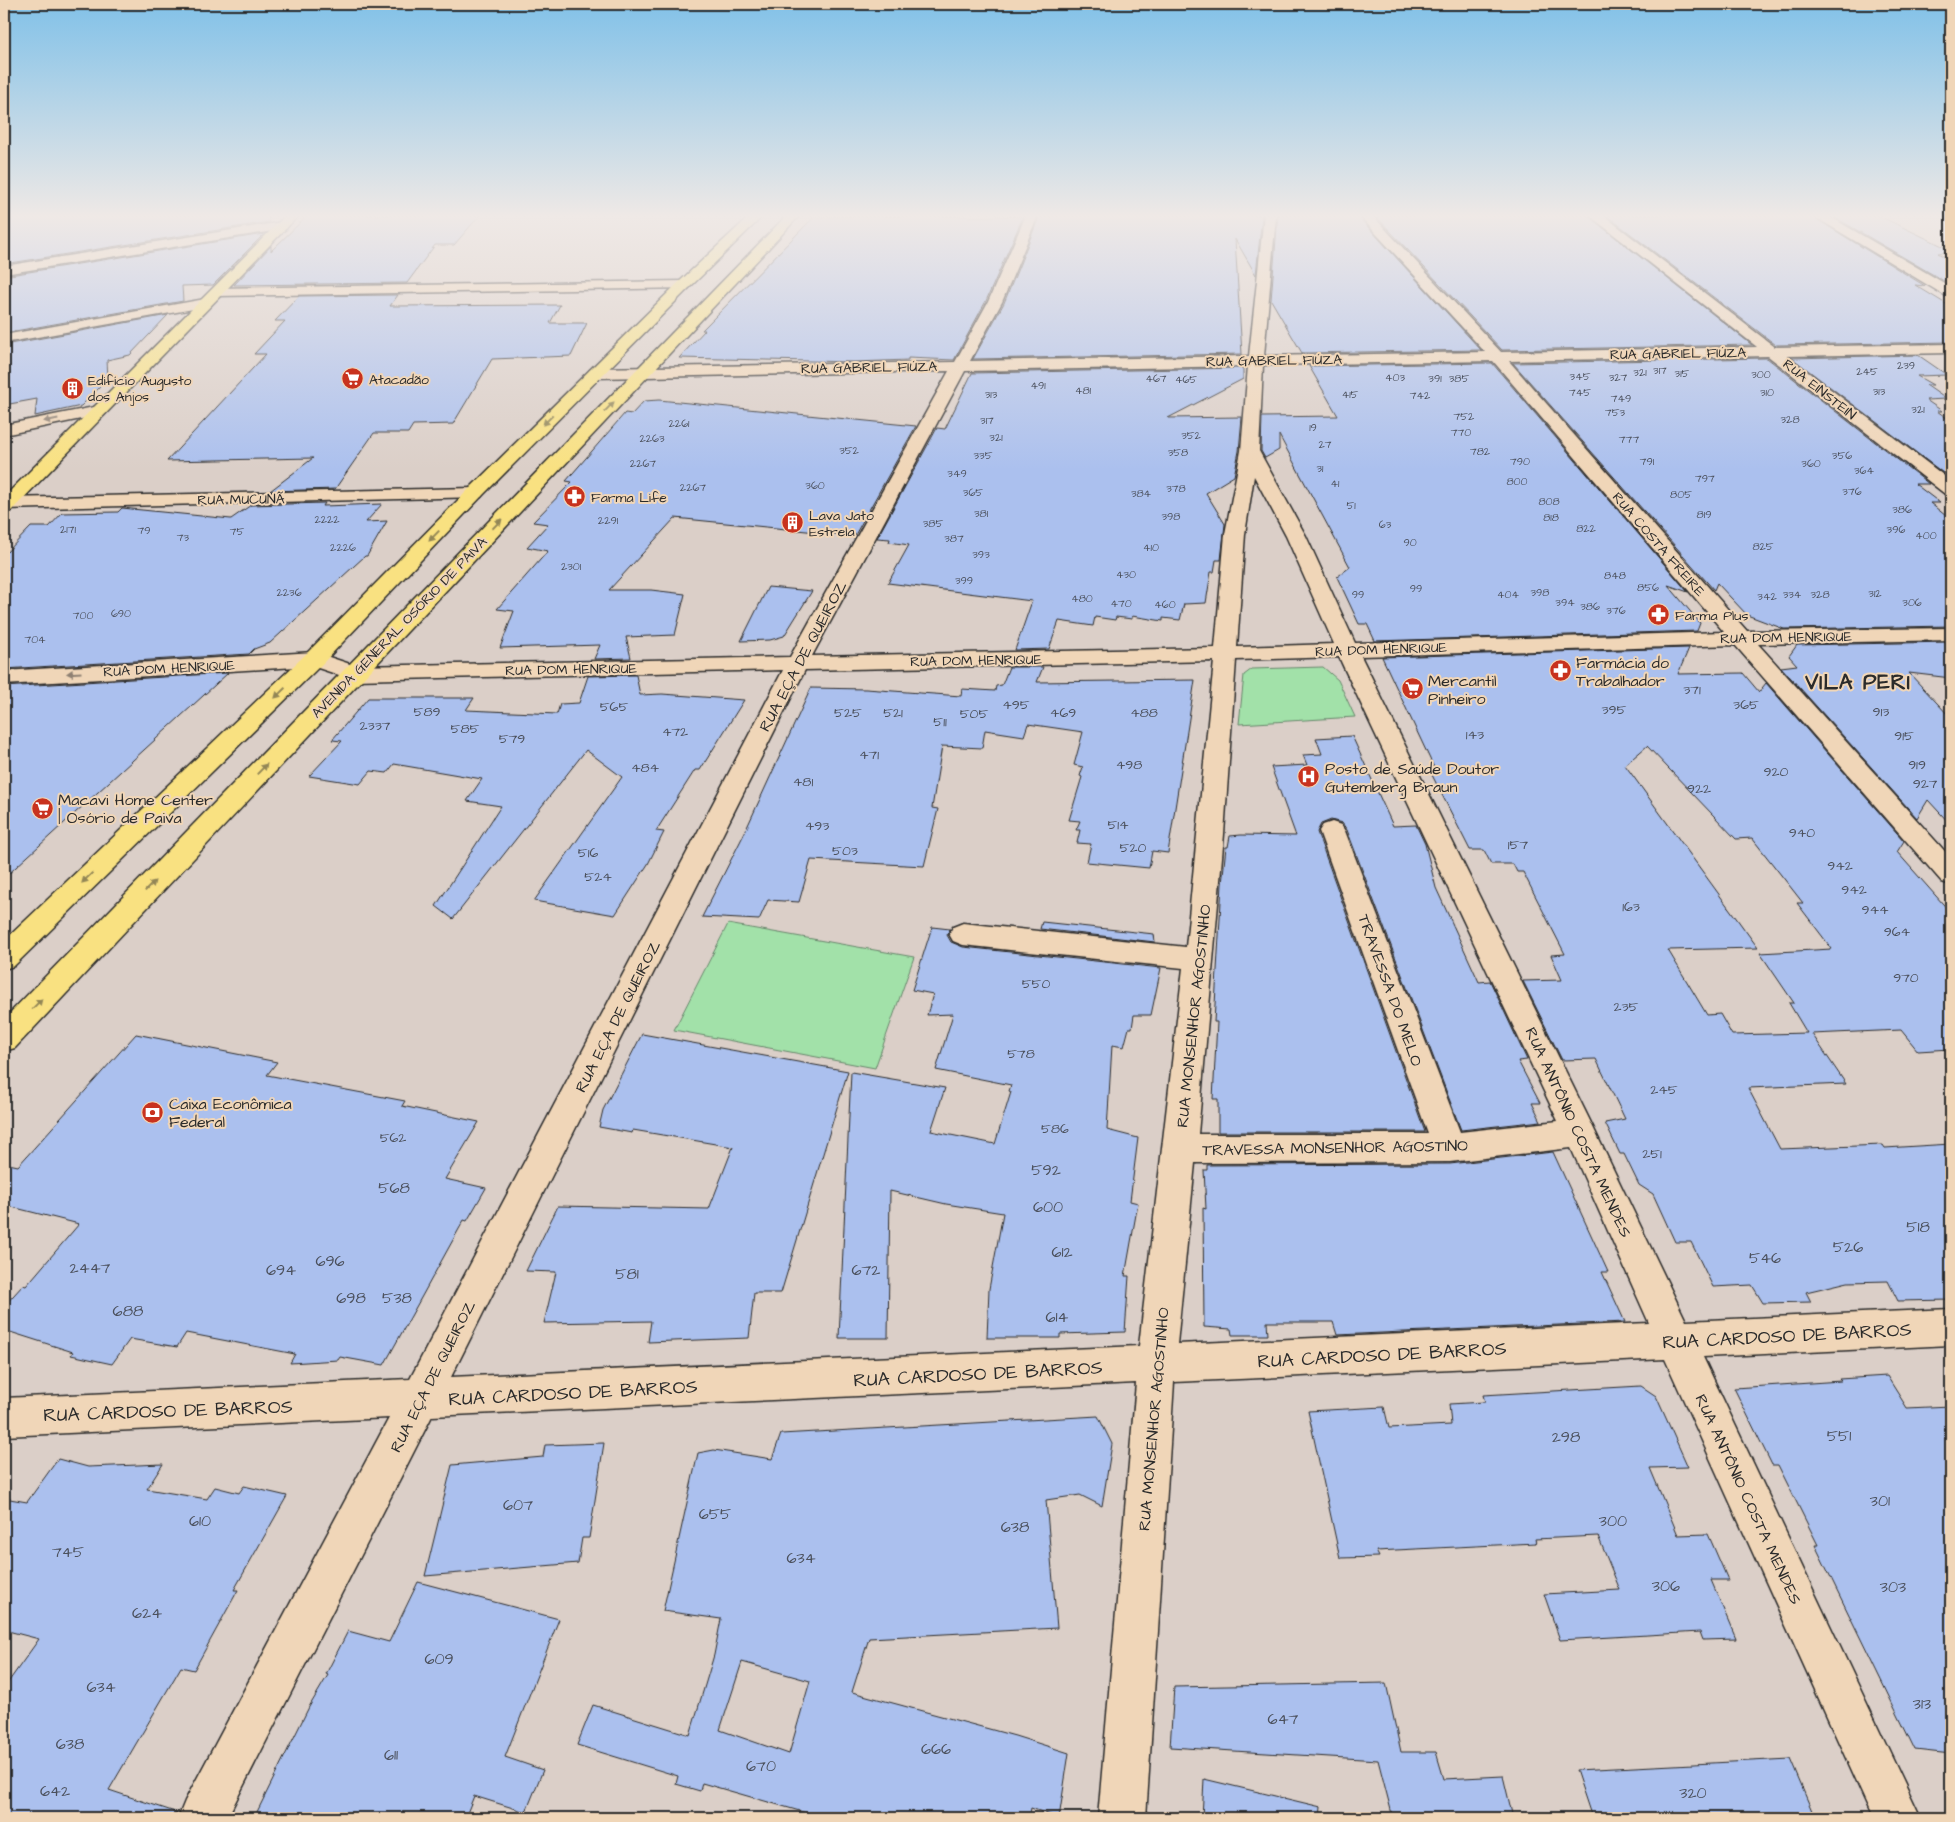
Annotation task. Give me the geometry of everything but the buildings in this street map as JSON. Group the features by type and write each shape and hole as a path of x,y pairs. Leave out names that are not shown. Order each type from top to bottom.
{"main road":[{"path":"5,505 208,300"},
{"path":"4,958 314,659 475,493 669,300"},
{"name":"AVENIDA GENERAL OSÓRIO DE PAIVA","path":"4,1039 712,300"}],"street":[{"name":"RUA EÇA DE QUEIROZ","path":"202,1818 420,1399 797,664 996,300"},
{"name":"RUA MONSENHOR AGOSTINHO","path":"1122,1818 1156,1364 1199,959 1235,534 1250,451 1262,300"},
{"name":"RUA COSTA FREIRE","path":"1444,300 1496,356 1741,638 1951,875"},
{"name":"RUA EINSTEIN","path":"1705,300 1951,490"},
{"path":"4,338 205,303"},
{"name":"RUA GABRIEL FIÚZA","path":"596,373 1951,348"},
{"path":"4,430 99,411"},
{"name":"RUA ANTÔNIO COSTA MENDES","path":"1250,451 1296,536 1347,650 1580,1133 1897,1818"},
{"name":"RUA MUCUNÃ","path":"5,505 475,493"},
{"name":"RUA DOM HENRIQUE","path":"4,678 314,659 354,673 1226,654 1741,638 1951,634"},
{"name":"TRAVESSA DO MELO","path":"1332,831 1450,1148"},
{"path":"963,934 1199,959"},
{"name":"TRAVESSA MONSENHOR AGOSTINO","path":"1180,1149 1450,1148 1580,1133"},
{"name":"RUA CARDOSO DE BARROS","path":"4,1417 1951,1327"}],"green space":[{"path":"1323,667 1338,680 1355,717 1239,724 1244,675 1252,669"},
{"path":"728,924 914,957 875,1068 674,1030"}],"place":[{"name":"Atacadão","path":"353,379"},
{"name":"Edifício Augusto dos Anjos","path":"72,388"},
{"name":"Farma Life","path":"575,497"},
{"name":"Lava Jato Estrela","path":"793,523"},
{"name":"Farma Plus","path":"1659,615"},
{"name":"Farmácia do Trabalhador","path":"1560,671"},
{"name":"Mercantil Pinheiro","path":"1412,689"},
{"name":"Posto de Saúde Doutor Gutemberg Braun","path":"1309,777"},
{"name":"Macavi Home Center | Osório de Paiva","path":"42,808"},
{"name":"Caixa Econômica Federal","path":"153,1112"}],"district":[{"name":"VILA PERI","path":"1858,682"}]}
